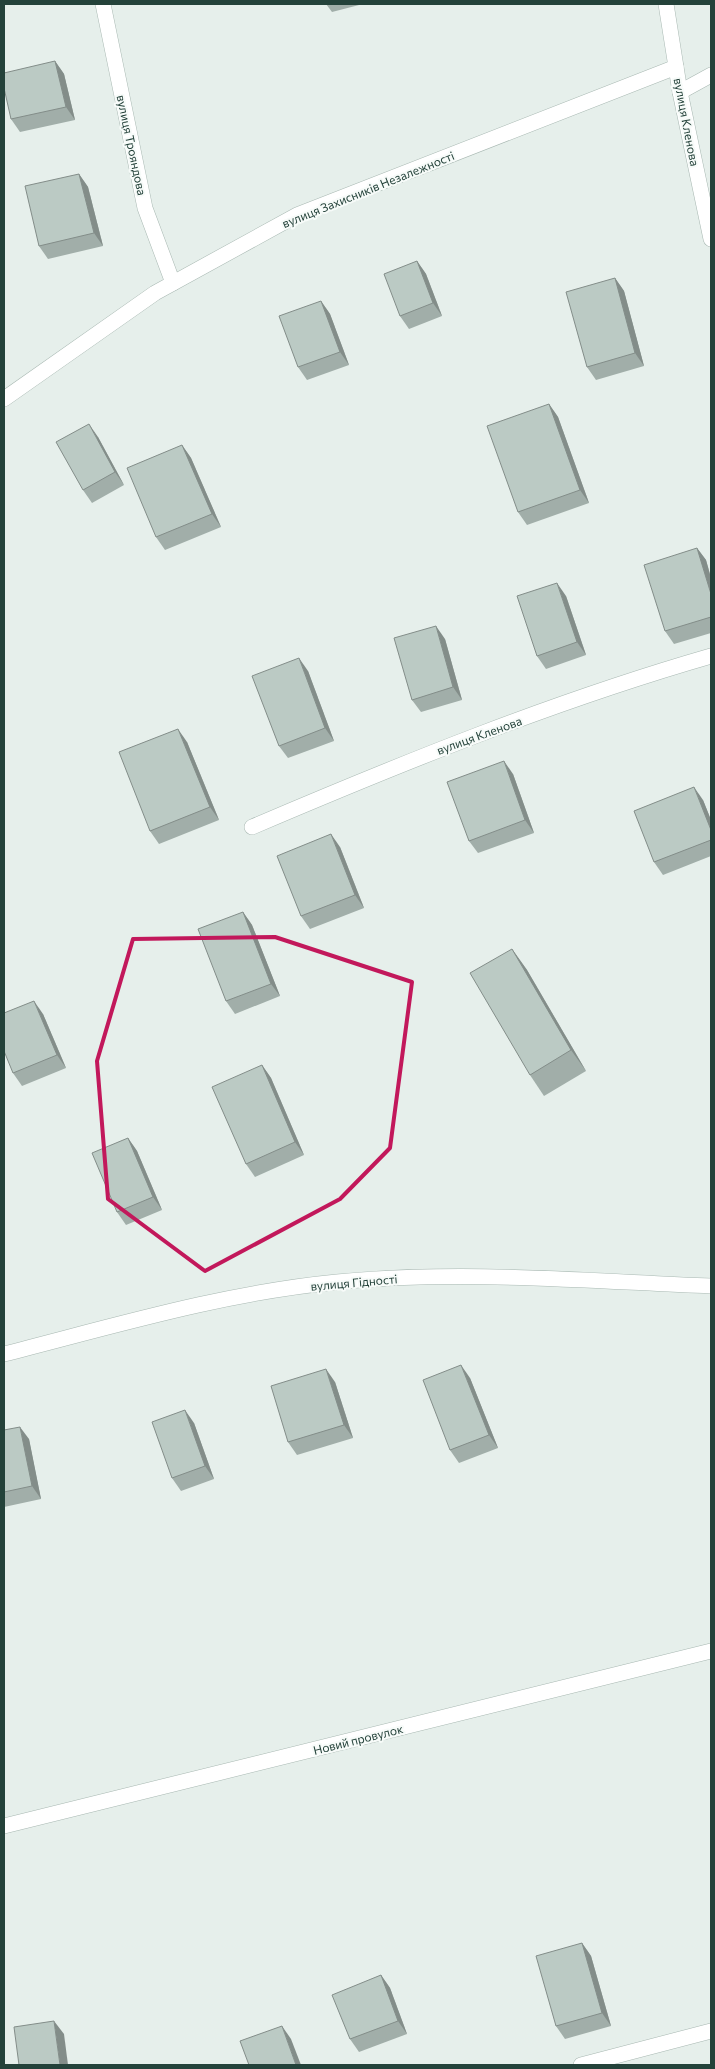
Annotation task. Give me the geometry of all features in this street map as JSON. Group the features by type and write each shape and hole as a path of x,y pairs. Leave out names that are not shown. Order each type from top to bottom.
{"street":[{"name":"вулиця Трояндова","path":"103,4 145,208 173,283"},
{"name":"вулиця Кленова","path":"666,4 680,92 711,239"},
{"name":"вулиця Захисників Незалежності","path":"4,399 155,293 297,215 676,67"},
{"path":"680,92 711,75"},
{"name":"вулиця Кленова","path":"252,827 368,777 494,730 644,675 711,656"},
{"name":"вулиця Гідності","path":"4,1354 217,1299 336,1282 464,1275 711,1286"},
{"name":"Новий провулок","path":"4,1826 711,1652"},
{"path":"581,2065 711,2031"}],"highlighted area":[{"path":"275,937 412,982 390,1148 340,1199 205,1271 108,1199 97,1061 133,939"}],"building":[{"path":"55,61 66,107 11,119 4,88 4,73"},
{"path":"79,174 94,233 39,246 25,186"},
{"path":"417,261 433,303 400,316 384,274"},
{"path":"615,278 635,353 587,367 566,292"},
{"path":"321,301 340,352 298,367 279,316"},
{"path":"549,404 580,490 518,512 487,426"},
{"path":"89,424 115,472 83,490 56,442"},
{"path":"182,445 212,514 156,537 127,468"},
{"path":"697,548 711,594 711,617 665,631 644,565"},
{"path":"557,583 577,642 537,656 517,596"},
{"path":"436,626 453,687 412,700 394,638"},
{"path":"299,658 325,728 279,746 252,676"},
{"path":"178,729 210,807 150,831 119,752"},
{"path":"504,761 525,820 469,841 447,782"},
{"path":"694,787 711,830 711,840 654,862 634,811"},
{"path":"331,834 355,895 301,916 277,856"},
{"path":"243,912 271,984 226,1001 198,929"},
{"path":"512,949 571,1050 530,1075 470,973"},
{"path":"34,1001 57,1055 13,1073 4,1051 4,1013"},
{"path":"262,1065 295,1142 246,1164 212,1087"},
{"path":"128,1138 153,1197 117,1212 92,1153"},
{"path":"461,1365 489,1435 450,1450 423,1380"},
{"path":"326,1369 344,1425 288,1442 271,1386"},
{"path":"185,1410 205,1466 172,1478 152,1422"},
{"path":"20,1427 32,1486 4,1492 4,1430"},
{"path":"582,1943 602,2013 556,2026 536,1956"},
{"path":"381,1975 398,2021 350,2039 332,1995"},
{"path":"54,2021 60,2065 19,2065 14,2027"},
{"path":"282,2026 296,2065 249,2065 240,2041"}]}
